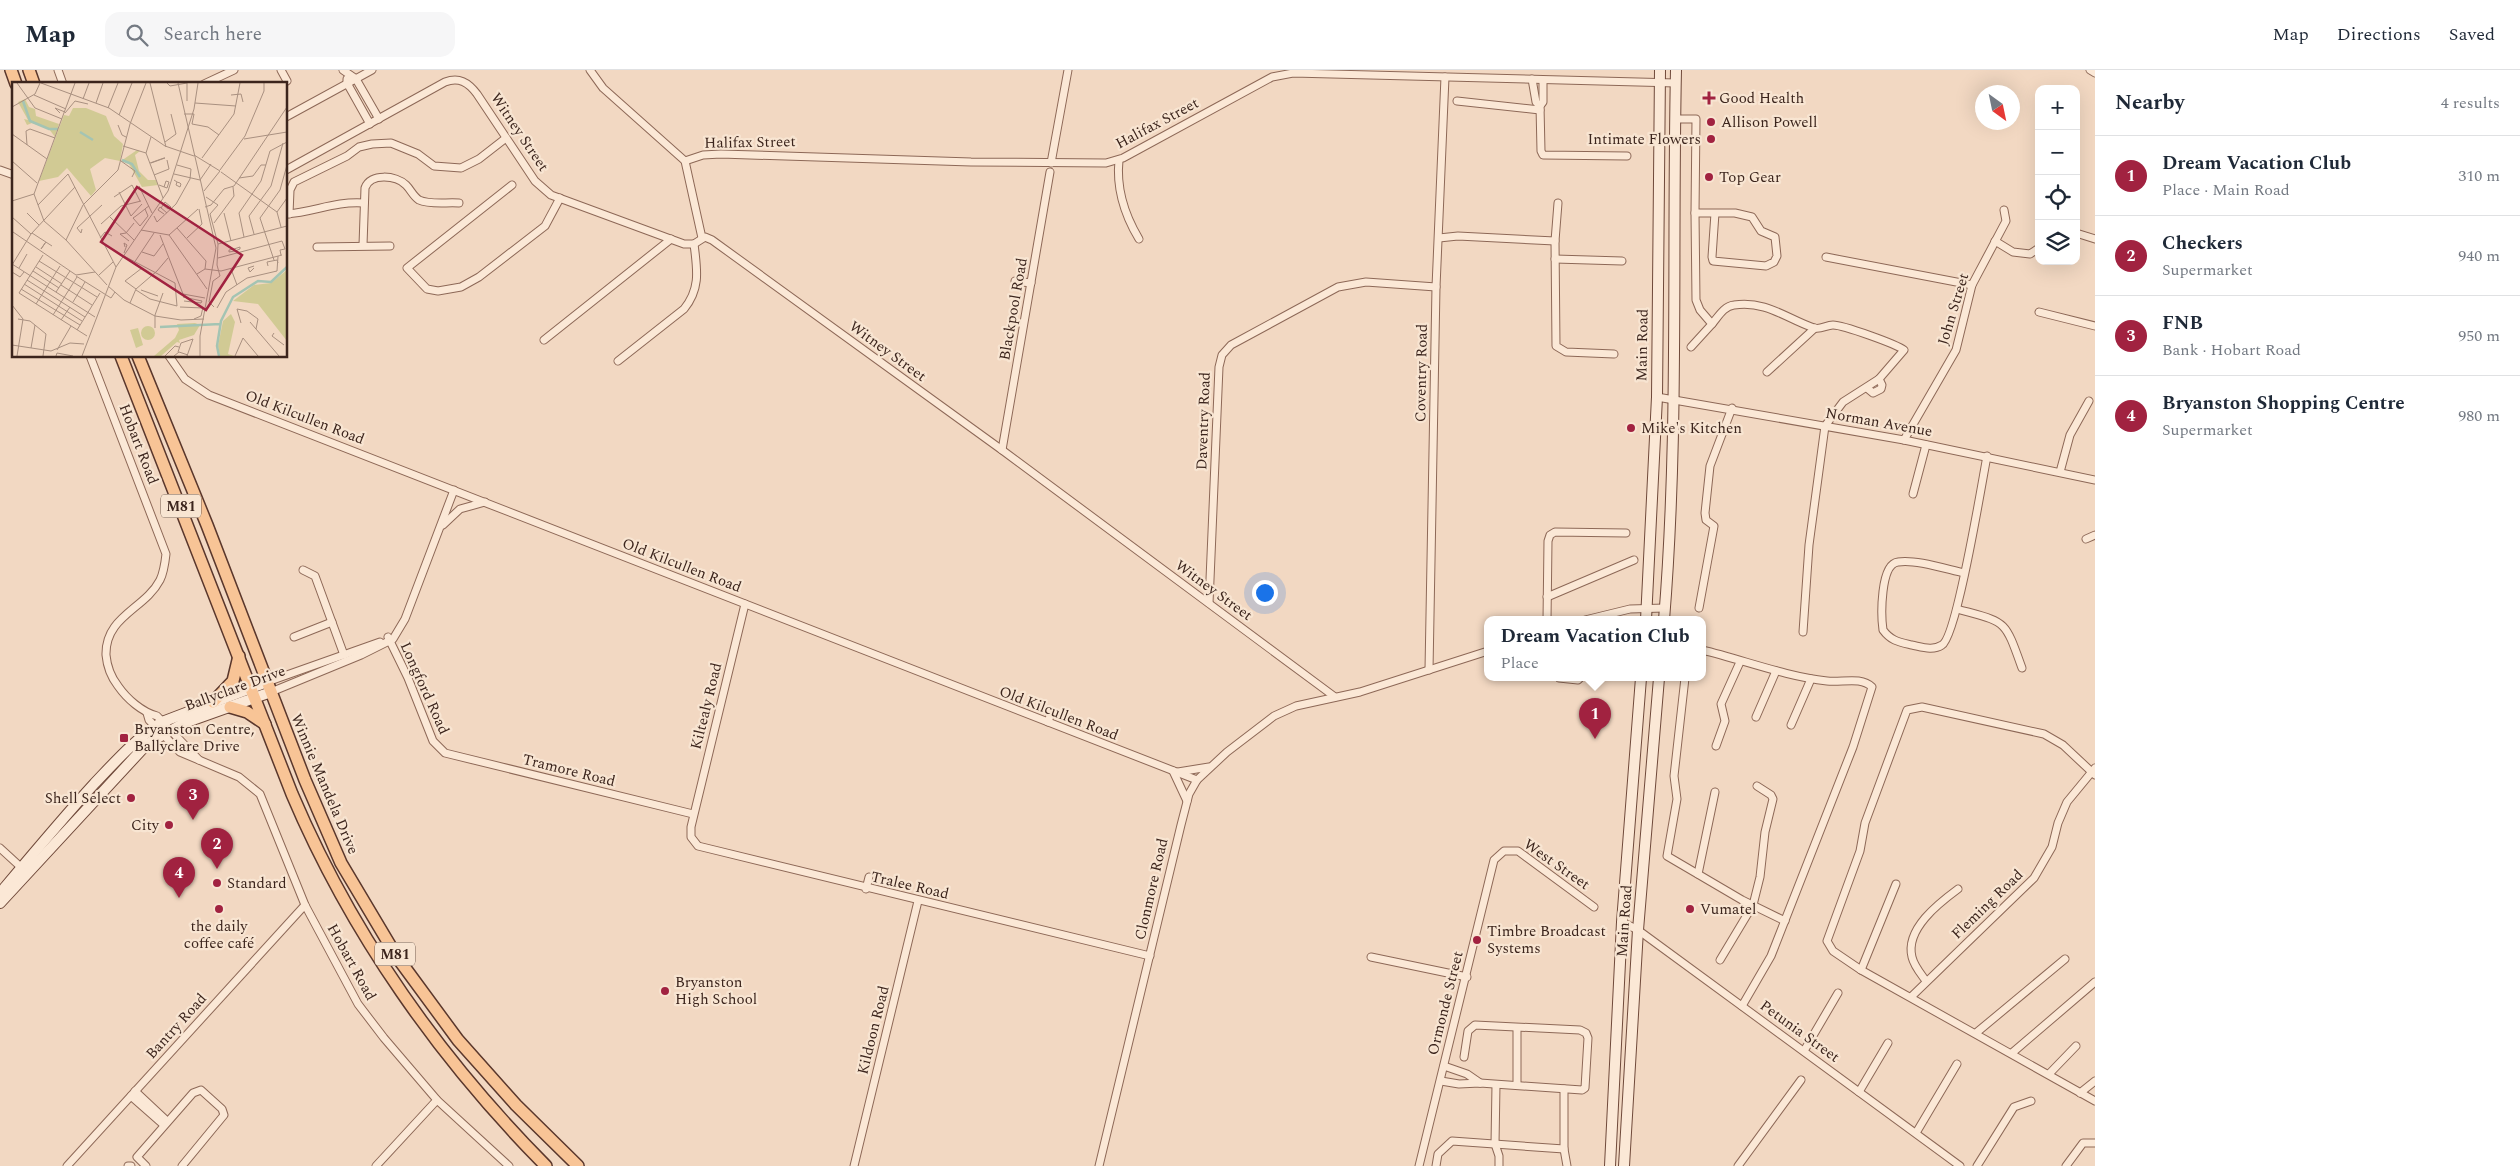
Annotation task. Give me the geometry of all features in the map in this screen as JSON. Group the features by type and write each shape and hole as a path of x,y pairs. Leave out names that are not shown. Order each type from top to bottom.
{"main road":[{"path":"11,70 15,82"},
{"path":"29,70 33,82"},
{"name":"Main Road","path":"1646,616 1657,397 1660,70"},
{"name":"Main Road","path":"1664,616 1674,398 1673,290 1676,70"},
{"name":"Winnie Mandela Drive","path":"123,358 292,794 322,859 389,974 418,1016 504,1123 546,1166"},
{"name":"Winnie Mandela Drive","path":"139,358 207,525 334,850 389,945 431,1005 485,1073 578,1166"},
{"path":"213,702 233,681 240,656"},
{"name":"Main Road","path":"1610,1166 1622,922 1641,681"},
{"name":"Main Road","path":"1624,1166 1638,930 1659,681"},
{"name":"Ballyclare Drive","path":"0,903 24,870 120,756 162,728 213,702 269,687"},
{"name":"Ballyclare Drive","path":"162,728 230,707 253,692"},
{"path":"230,707 247,712 265,724"},
{"name":"Ballyclare Drive","path":"0,893 24,870"}],"street":[{"path":"58,70 62,82"},
{"path":"208,82 234,70"},
{"path":"281,70 287,81"},
{"path":"288,115 372,70"},
{"name":"Halifax Street","path":"590,70 603,88 685,161 703,155 744,154 1098,163 1118,160 1262,82 1287,72 1676,83"},
{"path":"1051,163 1068,70"},
{"path":"2090,70 2095,73"},
{"path":"345,72 356,79 379,119"},
{"path":"345,72 347,83 370,124"},
{"name":"Coventry Road","path":"1429,670 1436,286 1445,77"},
{"path":"1532,79 1536,102 1540,108"},
{"name":"Witney Street","path":"288,169 445,82 460,80 473,88 535,181 544,190 560,198 684,244 694,244"},
{"path":"1543,80 1543,102 1540,108 1540,151 1543,155 1626,156"},
{"path":"1458,101 1540,108"},
{"path":"1676,119 1696,119 1696,300 1700,310 1712,324"},
{"path":"288,206 290,190 294,182 364,146 391,143 418,154 434,166 461,168 479,159 506,138"},
{"path":"1118,160 1117,177 1119,191 1129,219 1139,239"},
{"path":"618,361 684,308 693,298 698,278 694,244 702,238 685,161"},
{"path":"0,170 12,174"},
{"name":"Blackpool Road","path":"1002,450 1050,172"},
{"path":"363,245 364,202 367,183 373,179 384,177 405,184 420,200 459,203"},
{"path":"512,185 407,268 423,287 434,291 447,290 474,280 545,226 560,198"},
{"path":"288,214 309,212 337,203 364,202"},
{"path":"1558,203 1555,241 1556,346 1566,352 1614,354"},
{"name":"John Street","path":"1904,440 1956,350 1972,285 2006,221 2004,210"},
{"path":"1695,213 1715,213 1735,213 1753,218 1761,231 1775,238 1777,256 1774,262 1766,266 1714,261 1712,257 1715,213"},
{"path":"2080,234 2095,239"},
{"path":"1439,238 1458,236 1555,241"},
{"name":"Witney Street","path":"702,238 712,240 1002,450 1335,697"},
{"path":"544,340 671,239"},
{"path":"1995,241 2013,252 2024,255 2035,251"},
{"path":"317,247 390,246"},
{"path":"1826,257 1972,285"},
{"path":"1555,259 1622,261"},
{"path":"1015,281 1031,283"},
{"name":"Daventry Road","path":"1210,603 1219,367 1225,350 1280,318 1348,284 1366,282 1436,286"},
{"path":"1691,347 1728,307 1740,305 1770,308 1815,328 1835,325 1886,340 1903,349 1902,355 1879,379 1843,402 1825,426 1809,545 1803,632"},
{"path":"2039,312 2095,326"},
{"path":"1767,372 1815,328"},
{"name":"Hobart Road","path":"91,358 166,554 160,580 150,593 120,619 112,630 106,645 108,666 113,680 122,692 147,713 149,720 162,728 200,761 239,777 260,794 305,905 362,1008 437,1100 509,1166"},
{"name":"Old Kilcullen Road","path":"170,358 185,379 209,395 1197,780"},
{"name":"Norman Avenue","path":"1657,397 1732,408 1904,440 2095,480"},
{"path":"2060,472 2070,435 2089,401"},
{"path":"1699,608 1707,558 1715,531 1714,526 1706,520 1705,513 1710,466 1732,408"},
{"path":"1913,494 1926,445"},
{"path":"1964,573 1915,563 1898,562 1892,564 1886,572 1881,613 1883,630 1893,640 1929,649 1946,642 1957,610 1987,456"},
{"path":"389,639 408,610 454,490"},
{"path":"440,528 460,509 486,502"},
{"path":"1547,616 1548,541 1550,535 1555,532 1626,533"},
{"path":"2086,539 2095,535"},
{"path":"1547,597 1634,560"},
{"path":"303,570 315,576 344,655"},
{"name":"Kiltealy Road","path":"693,814 745,604"},
{"path":"1598,616 1615,611 1647,607 1665,608"},
{"path":"1957,610 2000,622 2006,629 2022,668"},
{"path":"294,637 332,622"},
{"name":"Ballyclare Drive","path":"269,687 389,639"},
{"name":"Ballyclare Drive","path":"269,687 344,655 389,639"},
{"name":"Longford Road","path":"389,639 408,678 430,736 439,750"},
{"path":"1706,651 1740,662 1811,679 1868,683 1872,689 1853,747 1771,956 1742,1006"},
{"path":"1335,697 1484,652"},
{"path":"1716,746 1725,721 1721,704 1740,662"},
{"path":"1756,717 1776,671"},
{"path":"1791,724 1811,679"},
{"path":"1685,681 1674,776 1677,800 1667,854 1671,860 1785,921"},
{"name":"Clonmore Road","path":"1099,1166 1187,801 1197,780 1210,767 1274,716 1296,706 1335,697"},
{"path":"2094,771 2063,745 2044,734 1922,707 1907,710 1865,823 1860,851 1828,934 1828,946 1861,970 2095,1101"},
{"path":"1048,722 1051,713"},
{"name":"Tramore Road","path":"439,750 453,756 693,814"},
{"path":"1187,801 1175,772 1210,767"},
{"name":"Fleming Road","path":"1911,997 1926,980 2034,878 2052,847 2058,823 2067,802 2094,771"},
{"path":"1720,960 1753,905 1760,877 1765,832 1773,798 1757,786"},
{"path":"1698,874 1715,792"},
{"name":"Tralee Road","path":"693,814 691,837 702,849 1150,956"},
{"path":"0,848 24,870"},
{"name":"West Street","path":"1504,851 1518,851 1594,907"},
{"name":"Ormonde Street","path":"1419,1166 1494,860 1504,851"},
{"path":"866,889 869,878"},
{"path":"1861,970 1896,884"},
{"path":"1926,980 1912,960 1911,952 1914,938 1926,915 1958,889"},
{"name":"Kildoon Road","path":"854,1166 918,901"},
{"name":"Bantry Road","path":"68,1166 305,905"},
{"name":"Petunia Street","path":"1622,922 1638,930 1960,1166"},
{"path":"1371,957 1466,977"},
{"path":"1976,1033 2065,959"},
{"path":"2012,1053 2095,982"},
{"path":"1804,1051 1838,993"},
{"path":"1440,1081 1459,1084 1480,1082 1496,1085 1585,1089 1588,1038 1586,1032 1580,1030 1472,1026 1468,1031 1464,1057"},
{"path":"1517,1028 1517,1085"},
{"path":"1860,1092 1888,1044"},
{"path":"2049,1074 2076,1046"},
{"path":"1916,1133 1957,1064"},
{"path":"1444,1066 1468,1074 1480,1082"},
{"path":"1738,1166 1801,1080"},
{"path":"2080,1093 2095,1081"},
{"path":"1496,1085 1495,1144 1499,1156 1499,1166"},
{"path":"1564,1089 1564,1149 1567,1166"},
{"path":"146,1166 137,1156 165,1123 199,1090 224,1112 224,1117 182,1166"},
{"path":"133,1094 165,1123"},
{"path":"376,1166 437,1100"},
{"path":"1977,1166 2014,1107 2030,1101"},
{"path":"1436,1166 1438,1154 1452,1141 1564,1149"},
{"path":"2066,1166 2084,1143 2095,1143"}],"place":[{"name":"Good Health","path":"1709,98"},
{"name":"Allison Powell","path":"1711,122"},
{"name":"Intimate Flowers","path":"1711,139"},
{"name":"Top Gear","path":"1709,177"},
{"name":"Mike's Kitchen","path":"1631,428"},
{"name":"Bryanston Centre, Ballyclare Drive","path":"124,738"},
{"name":"Dream Vacation Club","path":"1595,739"},
{"name":"Shell Select","path":"131,798"},
{"name":"FNB","path":"193,820"},
{"name":"City","path":"169,825"},
{"name":"Checkers","path":"217,869"},
{"name":"Standard","path":"217,883"},
{"name":"Bryanston Shopping Centre","path":"179,898"},
{"name":"the daily coffee café","path":"219,909"},
{"name":"Vumatel","path":"1690,909"},
{"name":"Timbre Broadcast Systems","path":"1477,940"},
{"name":"Bryanston High School","path":"665,991"}]}
